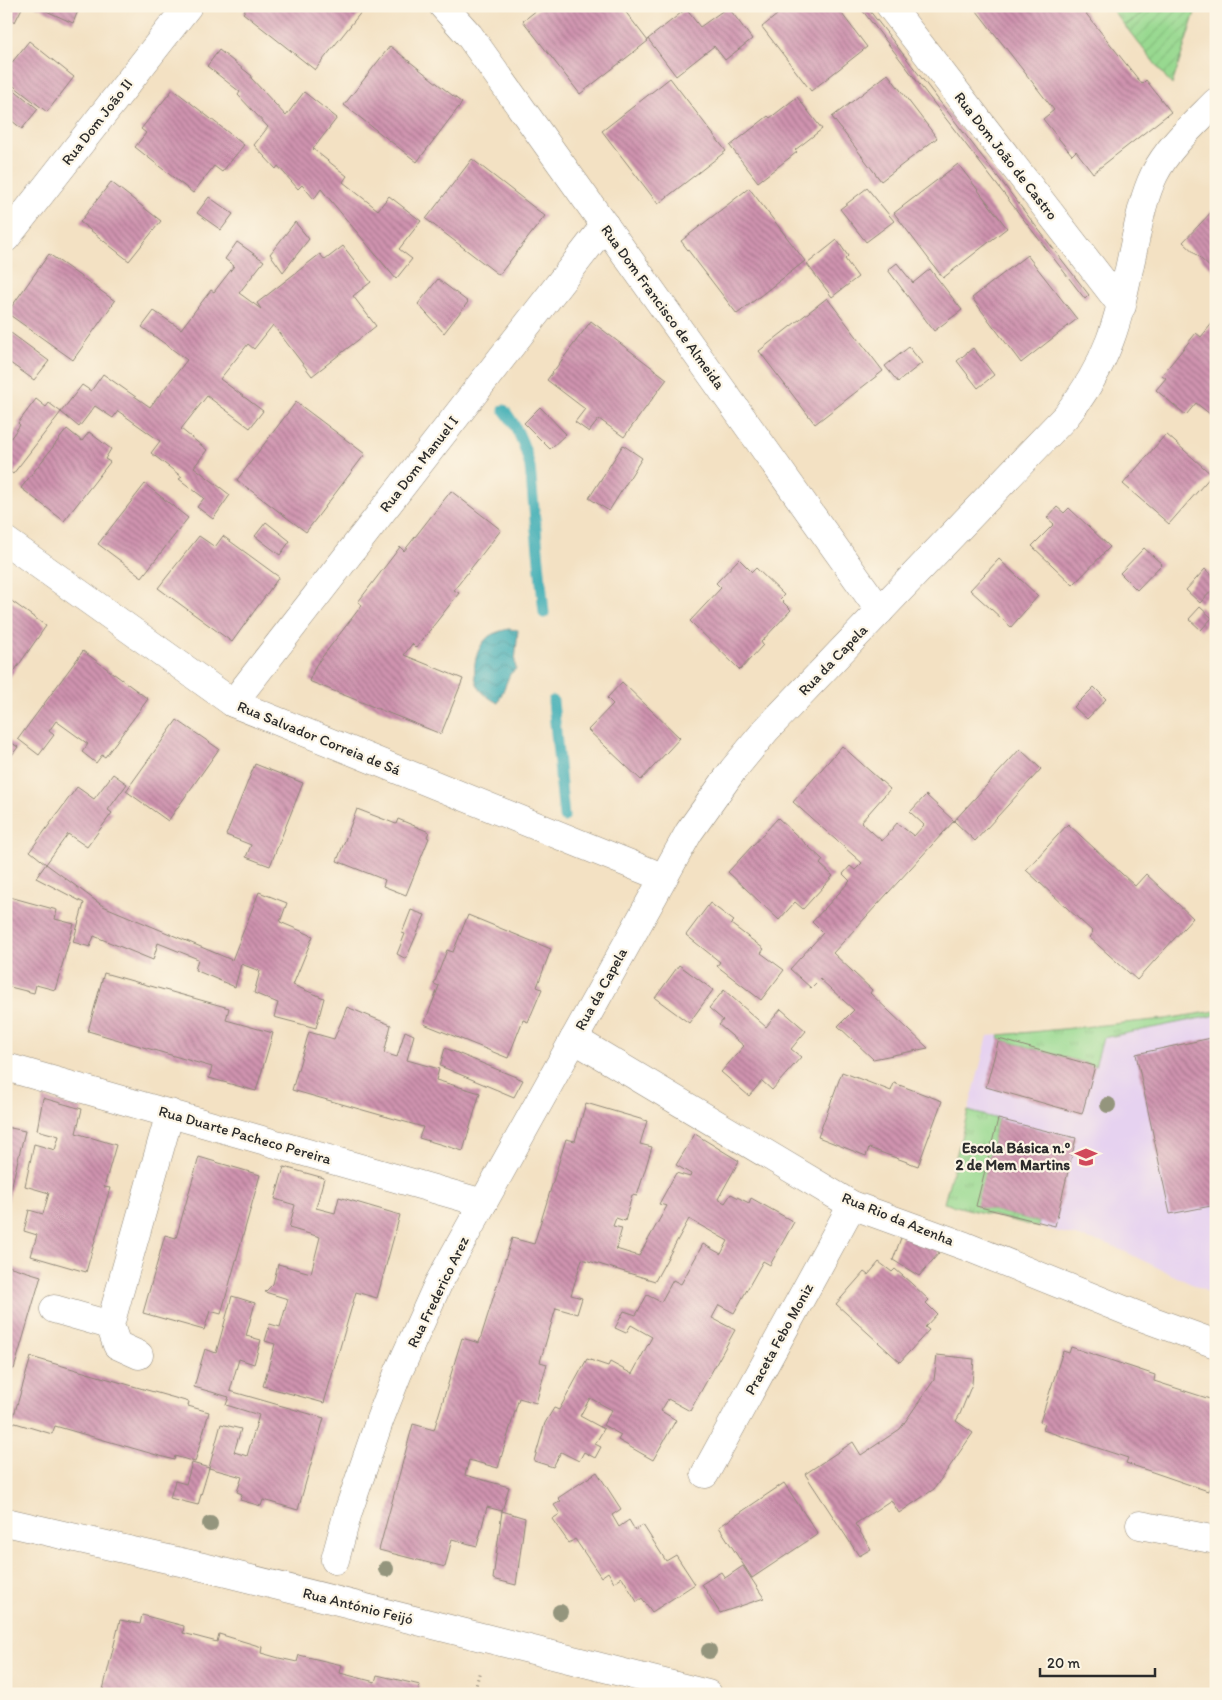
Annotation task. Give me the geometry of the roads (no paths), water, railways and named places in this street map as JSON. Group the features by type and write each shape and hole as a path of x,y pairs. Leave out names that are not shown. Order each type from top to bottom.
{"street":[{"name":"Rua Dom João II","path":"6,238 188,6"},
{"name":"Rua Dom Francisco de Almeida","path":"443,6 469,35 880,611"},
{"name":"Rua Dom João de Castro","path":"890,6 1122,306"},
{"name":"Rua da Capela","path":"574,1039 662,877 689,832 733,770 766,730 1066,416 1088,388 1105,356 1122,306 1145,194 1155,172 1168,153 1216,102"},
{"name":"Rua Dom Manuel I","path":"233,703 605,225"},
{"name":"Rua Salvador Correia de Sá","path":"6,541 233,703 662,877"},
{"name":"Rua Frederico Arez","path":"335,1560 363,1466 398,1373 438,1284 574,1039"},
{"name":"Rua Rio da Azenha","path":"574,1039 852,1204 965,1246 1139,1316 1216,1344"},
{"name":"Rua Duarte Pacheco Pereira","path":"6,1067 483,1203"},
{"path":"139,1355 117,1345 110,1325 170,1113"},
{"name":"Praceta Febo Moniz","path":"705,1474 852,1204"},
{"path":"54,1309 110,1325"},
{"name":"Rua António Feijó","path":"6,1522 217,1570 708,1694"},
{"path":"1140,1525 1216,1540"}],"water":[{"path":"508,629 518,630 516,669 510,674 498,703 484,694 478,686 475,674 475,661 480,648 487,638 494,633"}],"waterway":[{"path":"504,410 520,437 530,467 544,613"},
{"path":"553,701 564,817"}],"place":[{"name":"Escola Básica n.º 2 de Mem Martins","path":"1086,1157"}]}
